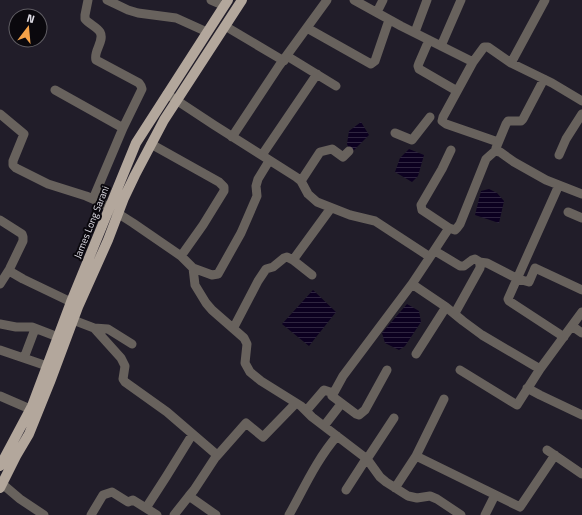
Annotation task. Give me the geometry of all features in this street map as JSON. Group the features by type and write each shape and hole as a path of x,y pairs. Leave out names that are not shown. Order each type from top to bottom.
{"main road":[{"path":"1,485 29,434 50,367 73,320 124,198 150,144 242,0"},
{"name":"James Long Sarani","path":"0,466 50,367 58,337 71,302 136,143 207,32 219,1"}],"street":[{"path":"88,0 85,19 101,34 101,40 95,55 96,60 142,86 141,93 123,128 93,199"},
{"path":"107,0 138,13 176,18 207,32"},
{"path":"232,136 285,58 327,0"},
{"path":"354,0 389,20 473,62"},
{"path":"377,12 384,0"},
{"path":"415,32 427,0"},
{"path":"440,46 461,0"},
{"path":"511,63 545,0"},
{"path":"307,28 371,64 375,61 389,20"},
{"path":"225,26 317,74 336,86"},
{"path":"429,40 419,63 419,69 457,91"},
{"path":"442,121 443,116 473,62 484,47 488,47 511,63 544,79 582,101"},
{"path":"0,114 24,134 13,161 13,165 16,168 48,184 93,199 133,222 181,256 193,268 212,275 218,274 241,233 257,196 258,192 256,186 266,158 317,74"},
{"path":"451,150 421,208 454,230 460,224 486,159 497,147 506,124 508,121 521,122 544,79"},
{"path":"55,90 123,128"},
{"path":"167,94 288,171 301,181 308,194 317,202 350,215 375,221 433,254 460,266 464,266 475,259 479,262 487,262 518,279 529,282 535,268 582,290"},
{"path":"559,155 566,139 582,114"},
{"path":"395,134 412,140 428,116 497,147 500,152 514,162 539,176 582,194"},
{"path":"150,144 218,182 224,187 224,191 203,225 181,256"},
{"path":"301,181 320,152 332,149 343,157 349,151"},
{"path":"559,185 508,299 564,337"},
{"path":"294,260 331,208"},
{"path":"568,212 582,218"},
{"path":"0,220 22,234 23,237 10,270 0,284"},
{"path":"387,370 362,413 356,414 332,396 332,392 412,284 449,228"},
{"path":"234,327 258,281 266,270 284,258 290,258 312,275"},
{"path":"455,313 480,268 479,262"},
{"path":"193,268 195,284 199,294 212,310 234,327 244,338 247,344 244,363 250,372 261,381 296,403 367,459 380,477 396,488 408,496 416,498 430,496 461,515"},
{"path":"10,270 23,279 71,302"},
{"path":"412,284 455,313 482,335 540,369"},
{"path":"416,354 446,307"},
{"path":"460,370 517,405 540,369 582,312"},
{"path":"73,320 94,328 108,329 132,344"},
{"path":"0,324 16,327 27,327 58,337"},
{"path":"572,326 582,333"},
{"path":"94,328 124,362 125,366 123,378 125,382 167,412 217,455 216,457"},
{"path":"24,358 35,329"},
{"path":"0,350 50,367"},
{"path":"527,388 582,415"},
{"path":"306,411 324,390 332,392"},
{"path":"0,396 30,409"},
{"path":"396,488 416,456 444,399"},
{"path":"174,515 194,490 216,457 246,423 263,437 296,403"},
{"path":"324,426 342,404"},
{"path":"346,490 394,418"},
{"path":"146,508 192,434"},
{"path":"289,515 324,452 337,436"},
{"path":"416,456 520,507 551,453 582,474"},
{"path":"1,485 44,515"},
{"path":"91,515 103,495 109,492 112,492 128,502 134,500 157,515"},
{"path":"485,515 495,495"},
{"path":"189,496 216,515"}],"shaded area":[{"path":"361,122 369,135 351,153 347,144 349,131"},
{"path":"409,149 424,155 418,176 412,182 395,172 400,158"},
{"path":"489,189 497,193 504,201 499,223 475,215 481,191"},
{"path":"313,290 336,312 309,346 282,324"},
{"path":"407,304 419,311 421,322 405,346 399,350 385,343 382,333"}]}
